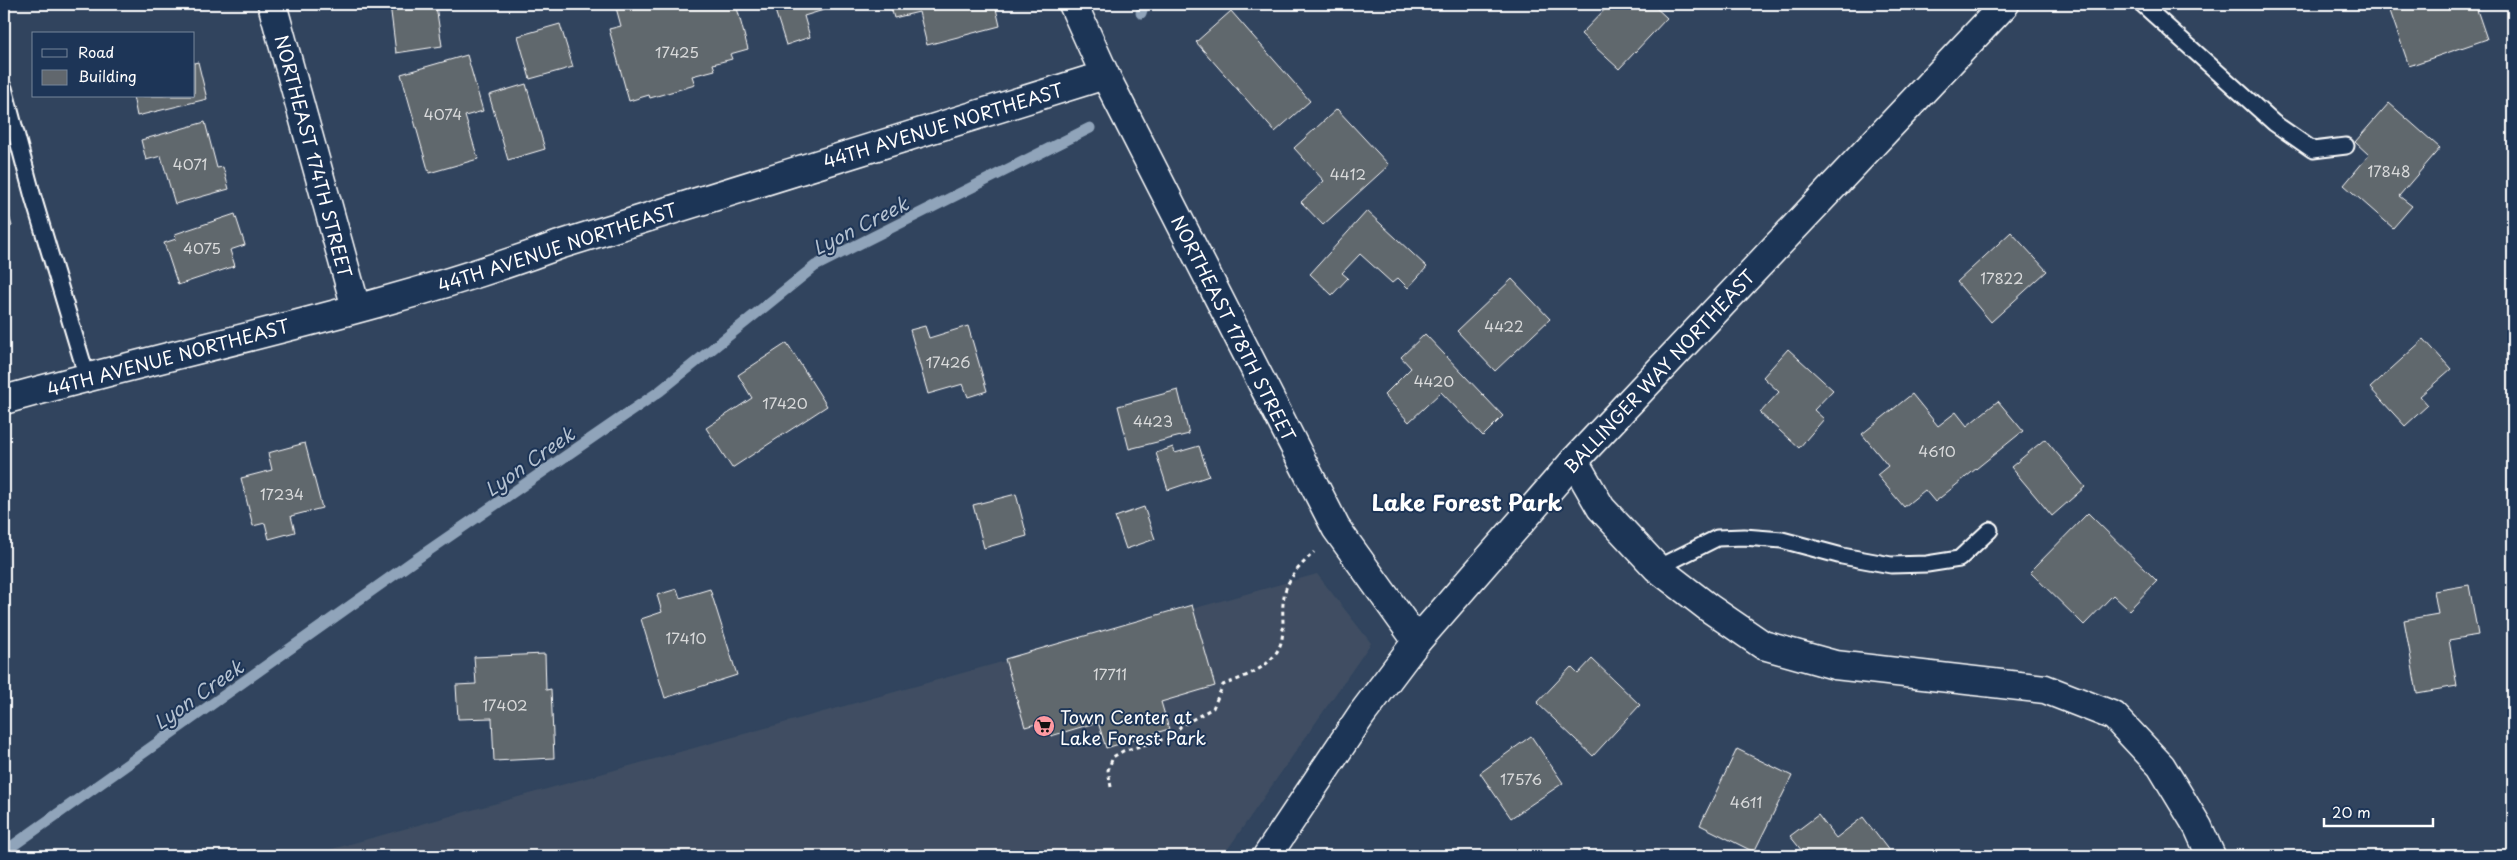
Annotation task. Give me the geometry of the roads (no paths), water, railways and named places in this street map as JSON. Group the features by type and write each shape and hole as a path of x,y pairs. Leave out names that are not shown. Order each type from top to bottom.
{"street":[{"name":"NORTHEAST 174TH STREET","path":"272,4 356,308"},
{"name":"NORTHEAST 178TH STREET","path":"1073,4 1105,75 1336,528 1417,641"},
{"name":"BALLINGER WAY NORTHEAST","path":"1267,856 1362,714 1417,641 1574,461 2005,4"},
{"name":"44TH AVENUE NORTHEAST","path":"4,400 356,308 500,267 559,245 1105,75"},
{"path":"1574,461 1601,508 1658,568 1709,608 1763,645 1835,664 2045,689 2114,716 2161,766 2198,827 2211,856"}],"lane":[{"path":"2142,4 2274,123 2313,150 2346,146"},
{"path":"4,88 33,197 87,377"},
{"path":"1658,568 1717,538 1744,537 1782,540 1842,556 1891,565 1927,564 1959,559 1990,530"}],"waterway":[{"name":"Lyon Creek","path":"1141,13 1144,4"},
{"name":"Lyon Creek","path":"4,852 412,562 660,391 815,266 1090,128"}],"place":[{"name":"Town Center at Lake Forest Park","path":"1044,726"}],"district":[{"name":"Lake Forest Park","path":"1467,501"}]}
